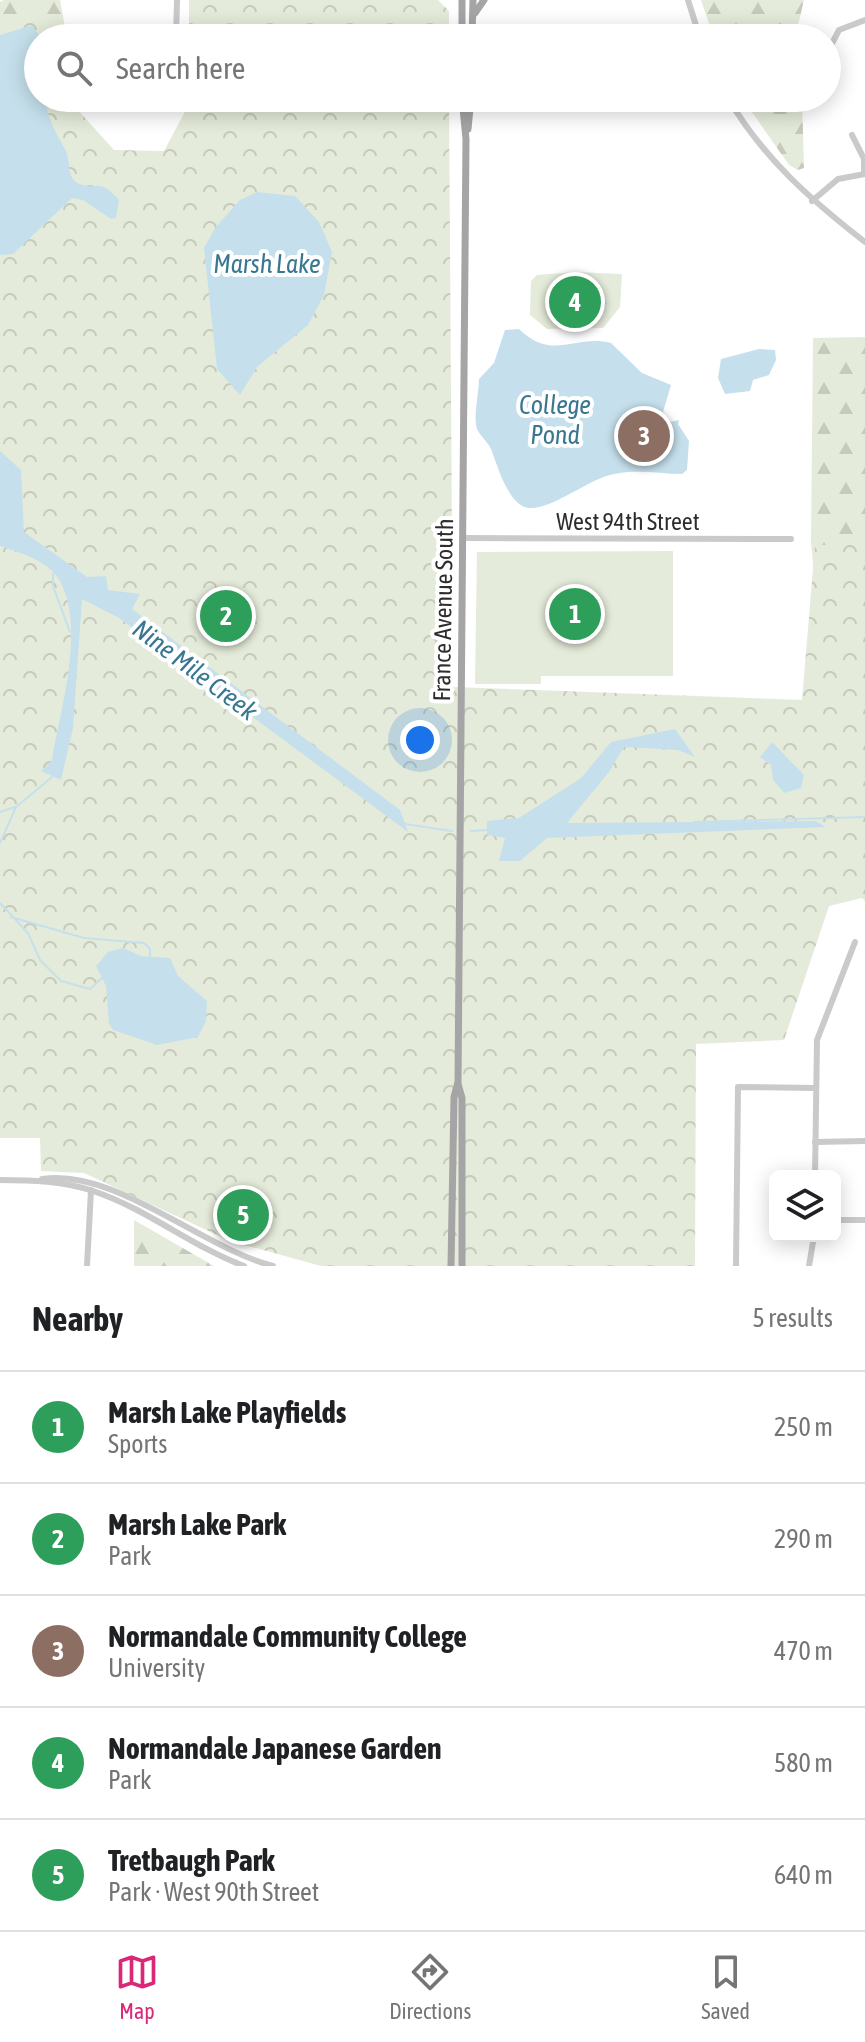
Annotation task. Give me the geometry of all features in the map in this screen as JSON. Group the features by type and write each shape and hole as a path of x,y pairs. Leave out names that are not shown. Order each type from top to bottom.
{"main road":[{"path":"454,0 462,22"},
{"path":"462,0 462,22"},
{"path":"473,0 473,24"},
{"path":"473,24 476,8 484,0"},
{"name":"France Avenue South","path":"450,1266 454,1097 458,1082 464,538 466,139 463,112"},
{"name":"France Avenue South","path":"466,139 469,112"},
{"name":"France Avenue South","path":"458,1082 462,1098 462,1266"}],"street":[{"path":"176,24 177,0"},
{"path":"688,0 696,24"},
{"path":"841,29 865,20"},
{"path":"737,112 763,150 812,201 865,242"},
{"path":"812,201 838,179 864,174 864,159 852,135"},
{"name":"West 94th Street","path":"464,538 791,539"},
{"path":"815,1170 819,1029 855,942"},
{"path":"736,1266 738,1087 816,1088"},
{"path":"815,1142 865,1141"},
{"path":"0,1180 35,1180 114,1190 218,1246 273,1266"},
{"path":"87,1266 92,1187"},
{"path":"92,1187 141,1212 196,1246 244,1266"},
{"path":"841,1220 865,1220"},
{"path":"809,1266 813,1242"}],"green space":[{"path":"60,0 64,24 24,24 24,36 0,35 0,2"},
{"path":"189,0 438,0 449,11 449,24 189,24"},
{"path":"701,0 804,0 798,24 709,24"},
{"path":"37,15 57,24 24,24 24,112 80,112 114,150 164,151 185,112 449,112 453,687 802,700 815,545 865,545 865,901 862,898 829,906 784,1040 696,1044 695,1266 321,1266 230,1241 84,1173 41,1171 40,1138 0,1138 0,24"},
{"path":"752,112 802,112 804,168 798,170 789,165"},
{"path":"575,272 622,274 620,307 603,328 547,329 530,315 531,281 537,275"},
{"path":"865,337 865,627 816,597 811,542 813,338"},
{"path":"673,551 673,676 541,676 541,684 475,684 477,552"},
{"path":"134,1220 214,1266 134,1266"}],"water":[{"path":"24,28 24,112 48,112 66,151 73,179 87,186 103,187 119,200 116,218 111,219 83,200 72,198 13,254 0,255 0,35"},
{"name":"Marsh Lake","path":"257,192 295,196 319,222 332,252 324,295 308,325 257,367 240,395 217,369 204,248 215,228 240,200"},
{"path":"578,294 599,294 607,303 595,315 575,316 569,301 556,298 551,316 547,302 551,297 563,296 576,301"},
{"name":"College Pond","path":"519,329 531,339 553,346 598,341 611,343 642,373 671,385 663,412 669,422 679,420 678,424 689,441 687,470 682,474 614,474 548,504 529,508 522,506 504,483 490,446 477,429 476,418 479,379 494,363 505,330"},
{"path":"759,349 775,350 776,360 769,375 753,380 750,391 725,394 718,378 721,359"},
{"path":"0,451 21,470 24,532 87,577 106,576 108,590 140,594 132,609 400,810 408,832 119,618 82,599 73,728 61,780 41,771 52,760 68,671 71,624 68,603 56,575 34,559 0,546"},
{"path":"675,729 695,757 678,750 624,747 609,772 567,823 815,821 826,827 547,838 520,861 499,861 505,838 487,835 487,821 519,818 581,778 611,742"},
{"path":"772,742 804,775 801,788 784,793 773,780 771,765 760,757"},
{"path":"123,948 141,956 170,958 178,976 207,1001 206,1021 198,1037 157,1045 113,1030 109,1024 106,986 96,966 108,952"}],"waterway":[{"path":"53,574 53,586 70,632"},
{"path":"0,843 16,807 52,777"},
{"path":"0,812 15,807"},
{"name":"Nine Mile Creek","path":"694,822 865,817"},
{"name":"Nine Mile Creek","path":"405,824 452,831"},
{"name":"Nine Mile Creek","path":"471,831 488,830"},
{"path":"0,903 28,933 40,960 61,981 90,989 102,978"},
{"path":"11,917 84,938 144,943 150,949 150,956"}],"place":[{"name":"Normandale Japanese Garden","path":"575,302"},
{"name":"Normandale Community College","path":"644,436"},
{"name":"Marsh Lake Playfields","path":"575,614"},
{"name":"Marsh Lake Park","path":"226,616"},
{"name":"Tretbaugh Park","path":"243,1215"}]}
